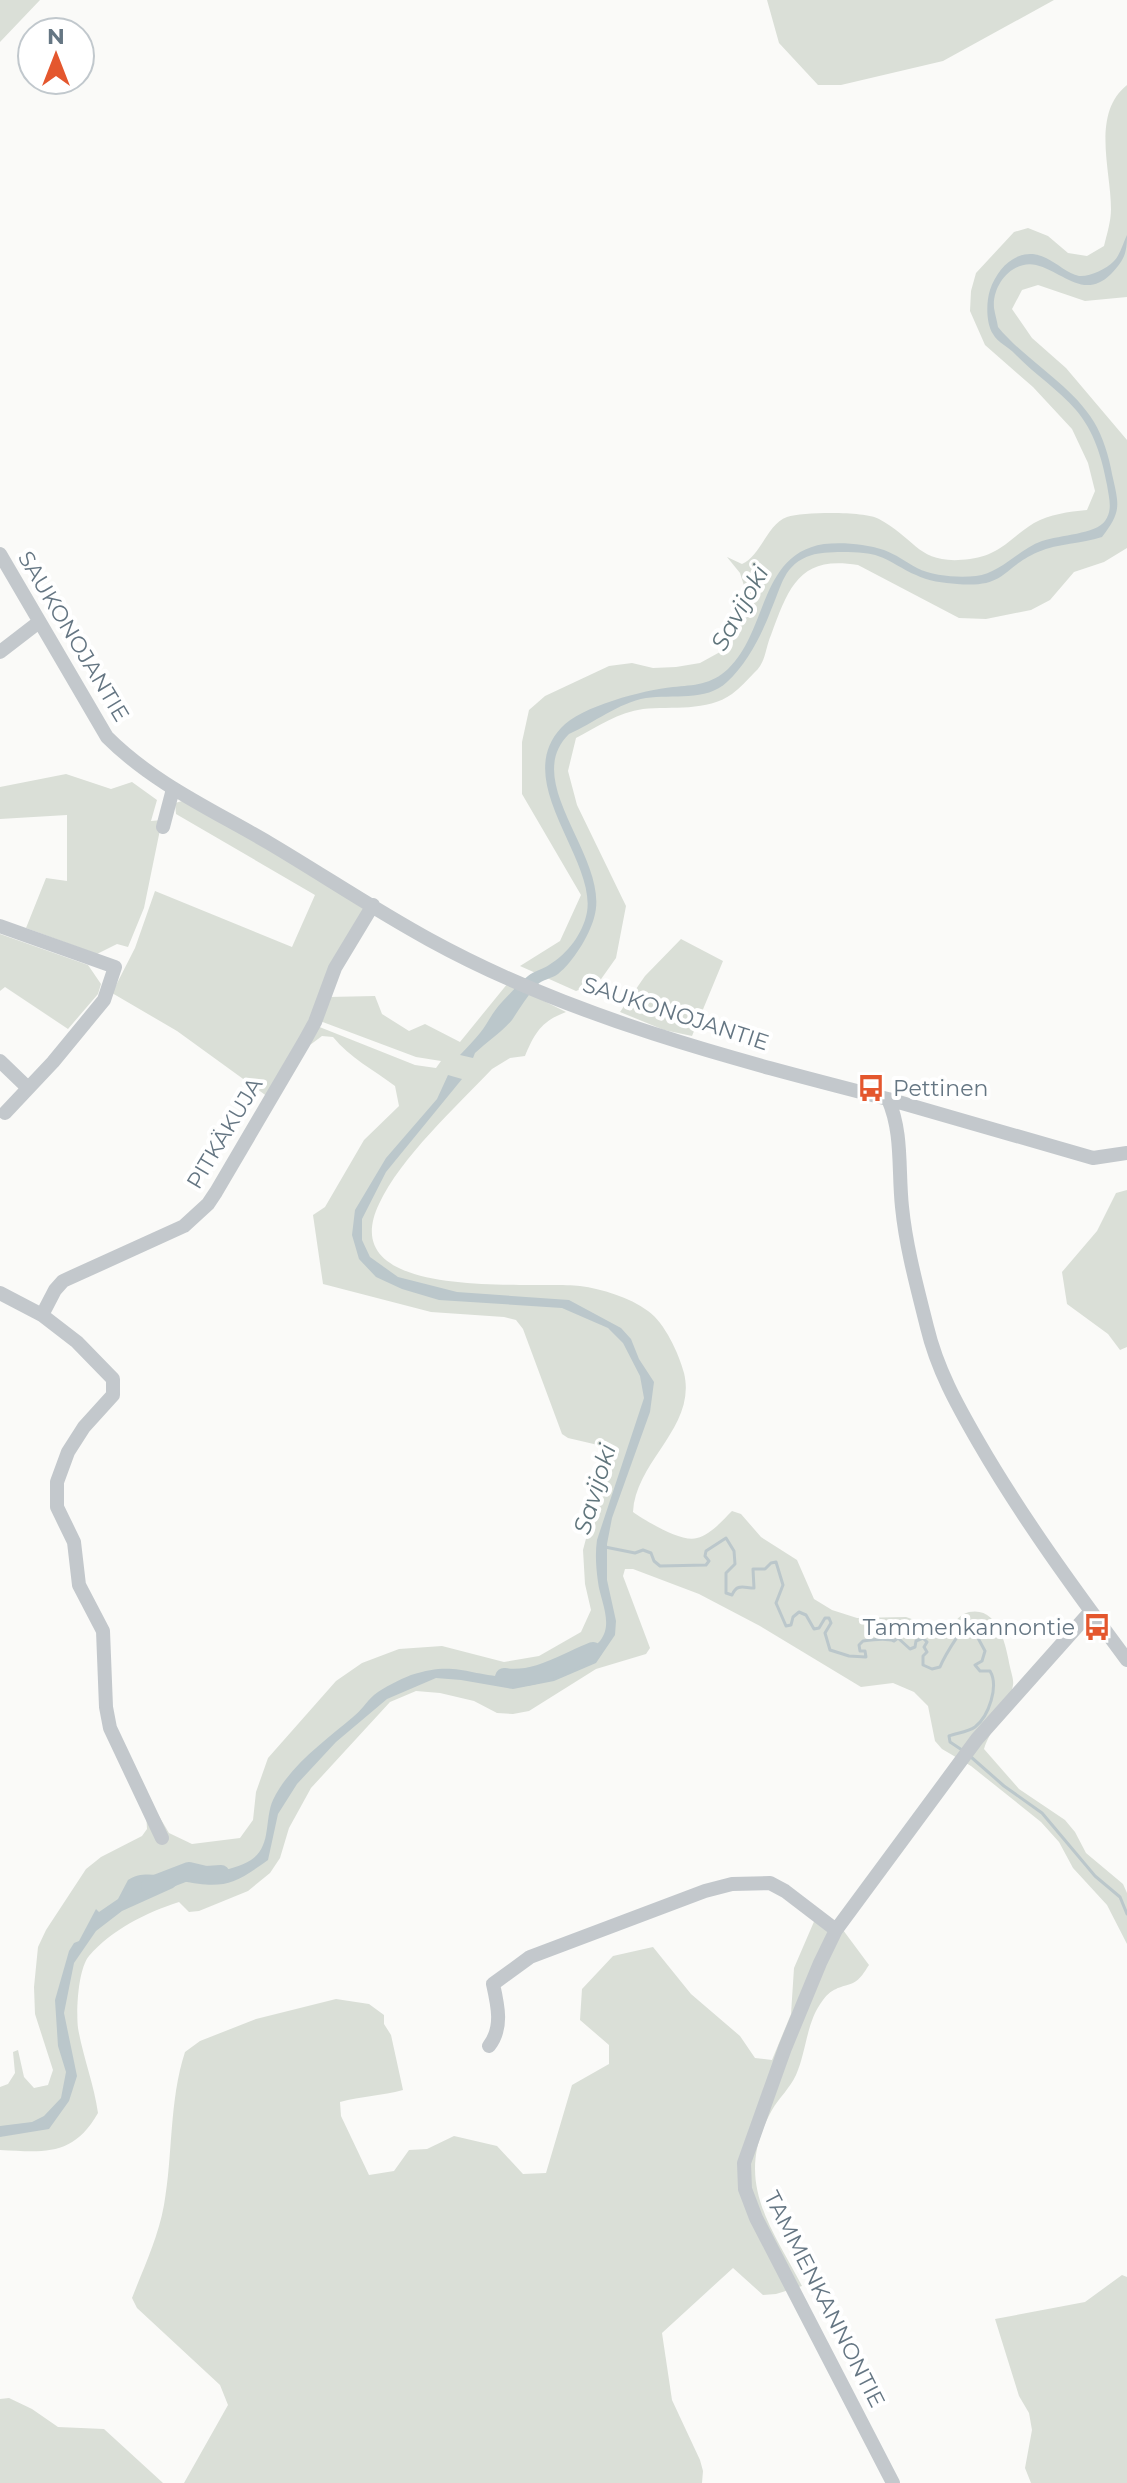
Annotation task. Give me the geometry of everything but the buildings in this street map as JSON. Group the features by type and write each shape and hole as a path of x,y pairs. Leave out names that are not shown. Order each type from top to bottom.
{"street":[{"name":"SAUKONOJANTIE","path":"0,554 107,737 130,760 173,789 430,940 542,992 666,1038 1093,1158 1127,1153"},
{"path":"0,652 39,622"},
{"path":"163,827 173,789"},
{"name":"PITKÄKUJA","path":"42,1315 63,1281 184,1226 208,1204 309,1032 335,968 373,905"},
{"path":"0,926 115,967 104,1000 5,1113"},
{"path":"0,1061 28,1088"},
{"path":"888,1099 894,1114 901,1156 901,1205 906,1232 927,1330 944,1380 1013,1502 1127,1660"},
{"path":"0,1293 42,1315 77,1342 113,1379 113,1395 84,1427 60,1468 57,1507 74,1542 79,1585 103,1631 106,1707 110,1728 162,1838"},
{"name":"TAMMENKANNONTIE","path":"893,2483 756,2218 745,2189 744,2163 753,2131 802,2006 836,1930 966,1753 1091,1611"},
{"path":"489,2046 497,2036 493,1984 514,1967 546,1950 705,1891 740,1883 770,1883 836,1930"}],"shaded area":[{"path":"0,0 40,0 25,16 16,16 16,25 0,42"},
{"path":"767,0 1054,0 943,61 841,85 818,85 779,43"},
{"path":"1127,85 1127,297 1085,301 1038,285 1022,290 1012,309 1032,338 1066,368 1127,440 1127,548 1104,562 1074,572 1050,600 1031,610 986,619 959,618 858,565 838,563 810,570 791,589 784,602 761,665 732,694 712,704 625,713 576,738 568,771 577,805 626,906 616,958 599,982 576,991 520,966 560,941 581,895 522,794 522,742 529,710 545,696 609,666 632,663 653,668 676,667 700,663 720,652 739,620 746,592 740,573 727,557 742,564 749,560 774,526 787,517 834,513 871,516 892,527 928,555 953,560 990,554 1046,517 1087,510 1095,491 1088,463 1072,429 1033,387 985,345 970,311 971,291 976,273 1014,232 1028,228 1048,236 1068,253 1087,256 1104,246 1111,209 1106,127 1116,97"},
{"path":"1127,235 1122,261 1101,282 1082,285 1046,268 1027,264 1005,276 994,299 998,327 1073,396 1100,434 1117,501 1116,514 1102,537 1046,549 1026,558 995,580 973,584 925,579 872,554 845,552 812,555 789,570 753,648 741,667 719,688 699,695 636,701 569,734 556,754 554,775 560,798 591,871 596,895 592,925 569,963 558,974 537,985 508,1024 473,1058 460,1055 521,982 568,949 585,920 586,891 580,868 550,796 545,772 548,749 570,720 630,695 702,683 722,674 741,653 776,578 787,562 803,551 824,544 862,545 888,552 930,573 976,576 994,570 1042,541 1094,529 1105,521 1110,508 1107,485 1100,455 1088,427 1069,402 995,337 987,313 994,281 1011,260 1027,254 1036,255 1075,275 1088,275 1113,262"},
{"path":"66,774 111,789 132,782 157,800 151,821 162,820 144,908 128,947 117,944 97,954 26,928 46,878 67,881 67,815 0,819 0,787"},
{"path":"186,800 366,908 315,1013 268,1097 177,1031 112,993 135,948 155,891 292,947 315,895 176,814 175,803"},
{"path":"0,934 88,965 101,984 98,994 68,1029 5,987 0,991"},
{"path":"681,939 723,961 692,1036 664,1030 620,1012 645,976"},
{"path":"508,983 566,1012 540,1028 525,1056 510,1058 492,1069 401,1168 379,1204 372,1236 384,1258 409,1272 443,1280 597,1289 632,1302 654,1316 666,1331 679,1357 686,1392 674,1427 637,1493 633,1512 646,1521 690,1539 707,1534 732,1511 741,1514 761,1537 797,1560 814,1599 832,1610 857,1618 906,1617 943,1630 969,1612 988,1615 1003,1639 1013,1683 1008,1701 984,1749 1019,1789 1065,1820 1086,1853 1123,1884 1127,1893 1127,1944 1107,1905 1073,1868 1059,1842 1041,1822 935,1741 928,1706 914,1692 893,1683 861,1687 760,1626 699,1594 633,1569 625,1569 623,1576 650,1648 646,1654 596,1669 529,1711 513,1714 497,1713 474,1701 440,1693 416,1691 390,1702 311,1788 289,1828 280,1858 270,1873 248,1891 199,1911 189,1912 179,1902 155,1911 130,1923 98,1947 82,1970 77,2011 80,2039 98,2113 78,2138 68,2145 44,2151 0,2150 0,2087 8,2084 15,2073 13,2052 18,2050 24,2077 34,2088 48,2085 53,2070 35,2014 38,1947 86,1869 101,1857 142,1836 147,1829 146,1810 153,1806 169,1833 192,1844 240,1838 253,1820 256,1792 268,1758 336,1681 362,1663 399,1649 442,1646 504,1662 539,1656 581,1632 591,1610 585,1584 583,1550 609,1463 607,1453 598,1445 562,1434 523,1329 516,1320 504,1317 431,1312 323,1284 313,1215 325,1207 364,1140 399,1106 395,1086 355,1058 333,1037 322,1036 310,1045 317,1026 415,1065 436,1068 441,1061 416,1057 320,1021 328,997 375,996 382,1014 409,1031 425,1024 460,1042"},
{"path":"448,1075 462,1079 386,1172 362,1219 362,1240 370,1257 398,1277 457,1292 569,1300 621,1328 631,1339 654,1382 650,1412 612,1518 607,1544 607,1580 616,1621 615,1635 596,1663 554,1681 513,1689 436,1678 387,1699 336,1742 297,1784 278,1814 268,1860 228,1883 208,1885 181,1881 173,1888 122,1911 96,1931 74,1963 64,2013 77,2076 69,2101 49,2129 0,2137 0,2126 32,2122 44,2116 61,2098 66,2072 58,2046 55,2000 69,1951 79,1941 96,1909 99,1912 118,1899 128,1880 145,1875 184,1876 214,1872 251,1860 262,1848 270,1808 288,1776 374,1695 392,1684 411,1675 438,1669 506,1677 535,1675 596,1645 604,1634 606,1620 597,1576 597,1540 644,1398 640,1376 623,1343 608,1328 562,1308 439,1300 402,1289 376,1277 359,1259 352,1235 355,1210 386,1158 437,1099"},
{"path":"1127,1190 1127,1347 1120,1350 1108,1334 1067,1304 1062,1272 1097,1231 1116,1193"},
{"path":"819,1910 843,1930 869,1965 858,1980 833,1991 817,2009 796,2075 772,2110 761,2135 756,2158 760,2201 802,2286 763,2295 733,2268 662,2333 672,2400 700,2460 702,2483 184,2483 228,2405 220,2385 137,2308 132,2298 161,2217 176,2090 185,2052 200,2041 256,2019 336,1999 369,2004 384,2015 403,2090 340,2102 341,2116 369,2175 394,2171 409,2150 427,2149 454,2136 497,2146 523,2174 546,2173 572,2085 609,2064 609,2045 580,2020 582,1989 613,1956 653,1947 691,1994 740,2036 755,2058 772,2060 791,2014 794,1968"},
{"path":"1122,2275 1127,2277 1127,2483 1031,2483 1025,2468 1032,2430 1029,2413 1019,2396 995,2319 1085,2302"},
{"path":"9,2398 58,2427 104,2429 163,2483 0,2483 0,2399"}],"waterway":[{"path":"605,1547 635,1553 643,1550 651,1553 660,1566 706,1565 709,1561 706,1551 726,1538 734,1551 735,1564 726,1573 726,1593 732,1595 741,1587 754,1588 753,1569 765,1569 776,1562 783,1585 776,1603 786,1626 791,1625 793,1617 799,1612 806,1615 814,1629 829,1618 831,1623 825,1633 830,1650 849,1656 866,1657 865,1651 860,1651 859,1645 863,1641 894,1641 898,1638 910,1649 923,1638 927,1642 923,1665 932,1669 940,1667 966,1623 972,1627 985,1651 982,1661 975,1665 980,1671 990,1671 993,1692 980,1722 969,1730 949,1736 950,1742 962,1750"},
{"name":"Savijoki","path":"504,1677 539,1674 593,1651"},
{"path":"971,1757 1042,1813 1095,1876 1120,1897 1127,1914"},
{"name":"Savijoki","path":"150,1886 189,1871 221,1874"}],"place":[{"name":"Pettinen","path":"871,1088"},
{"name":"Tammenkannontie","path":"1097,1627"}]}
